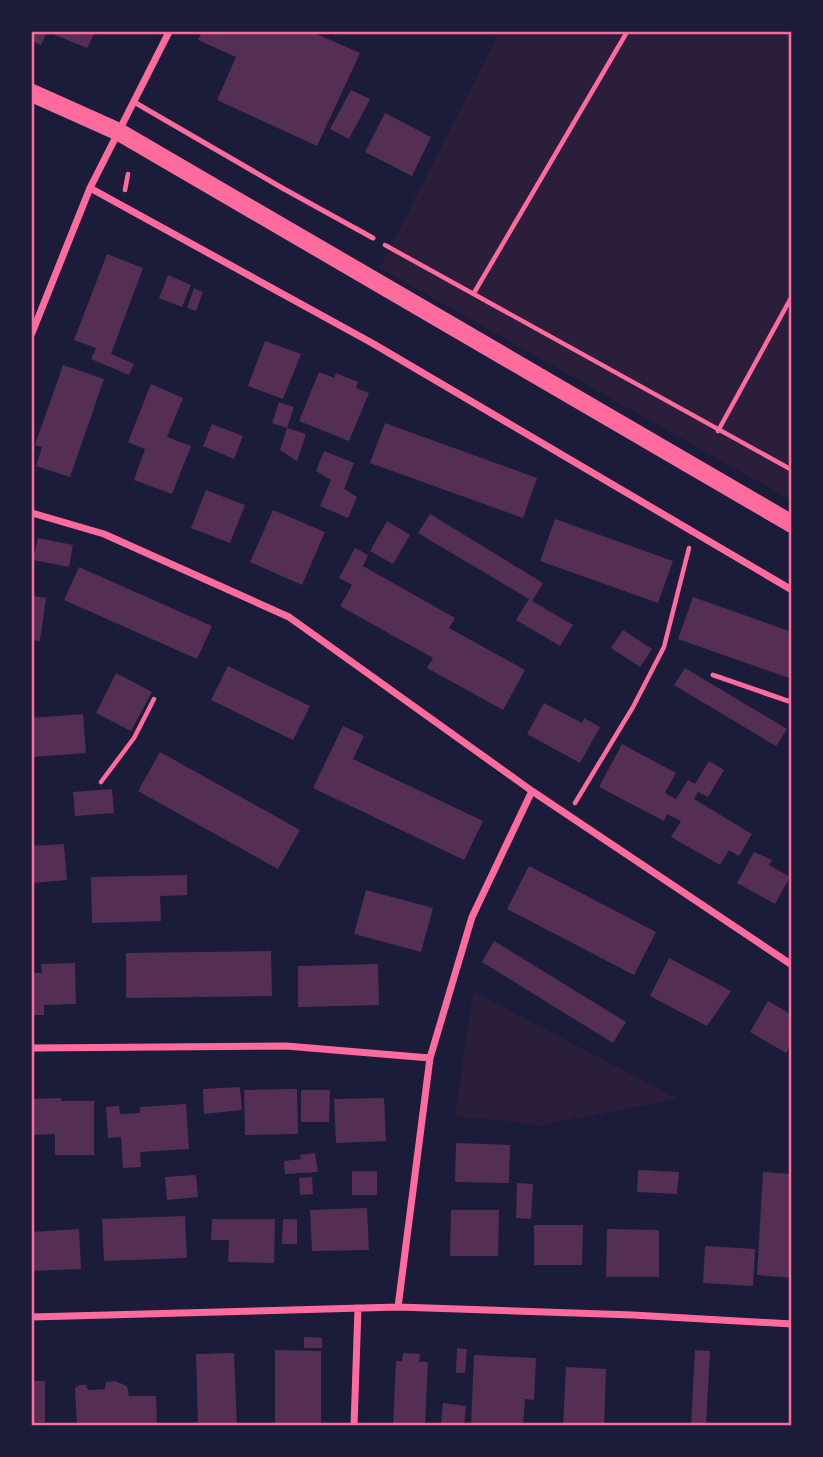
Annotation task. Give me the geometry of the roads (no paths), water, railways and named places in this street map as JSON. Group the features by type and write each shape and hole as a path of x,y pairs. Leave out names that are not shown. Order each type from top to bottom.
{"main road":[{"path":"32,93 119,132 792,524"}],"street":[{"path":"32,333 90,188 169,32"},
{"path":"90,188 372,343 792,590"},
{"path":"32,513 104,534 289,617 532,791 792,965"},
{"path":"398,1307 430,1058 472,917 532,791"},
{"path":"32,1048 286,1046 430,1058"},
{"path":"32,1317 398,1307 633,1315 792,1324"},
{"path":"354,1426 358,1308"}],"lane":[{"path":"134,102 373,238"},
{"path":"713,675 788,701 792,700"}]}
